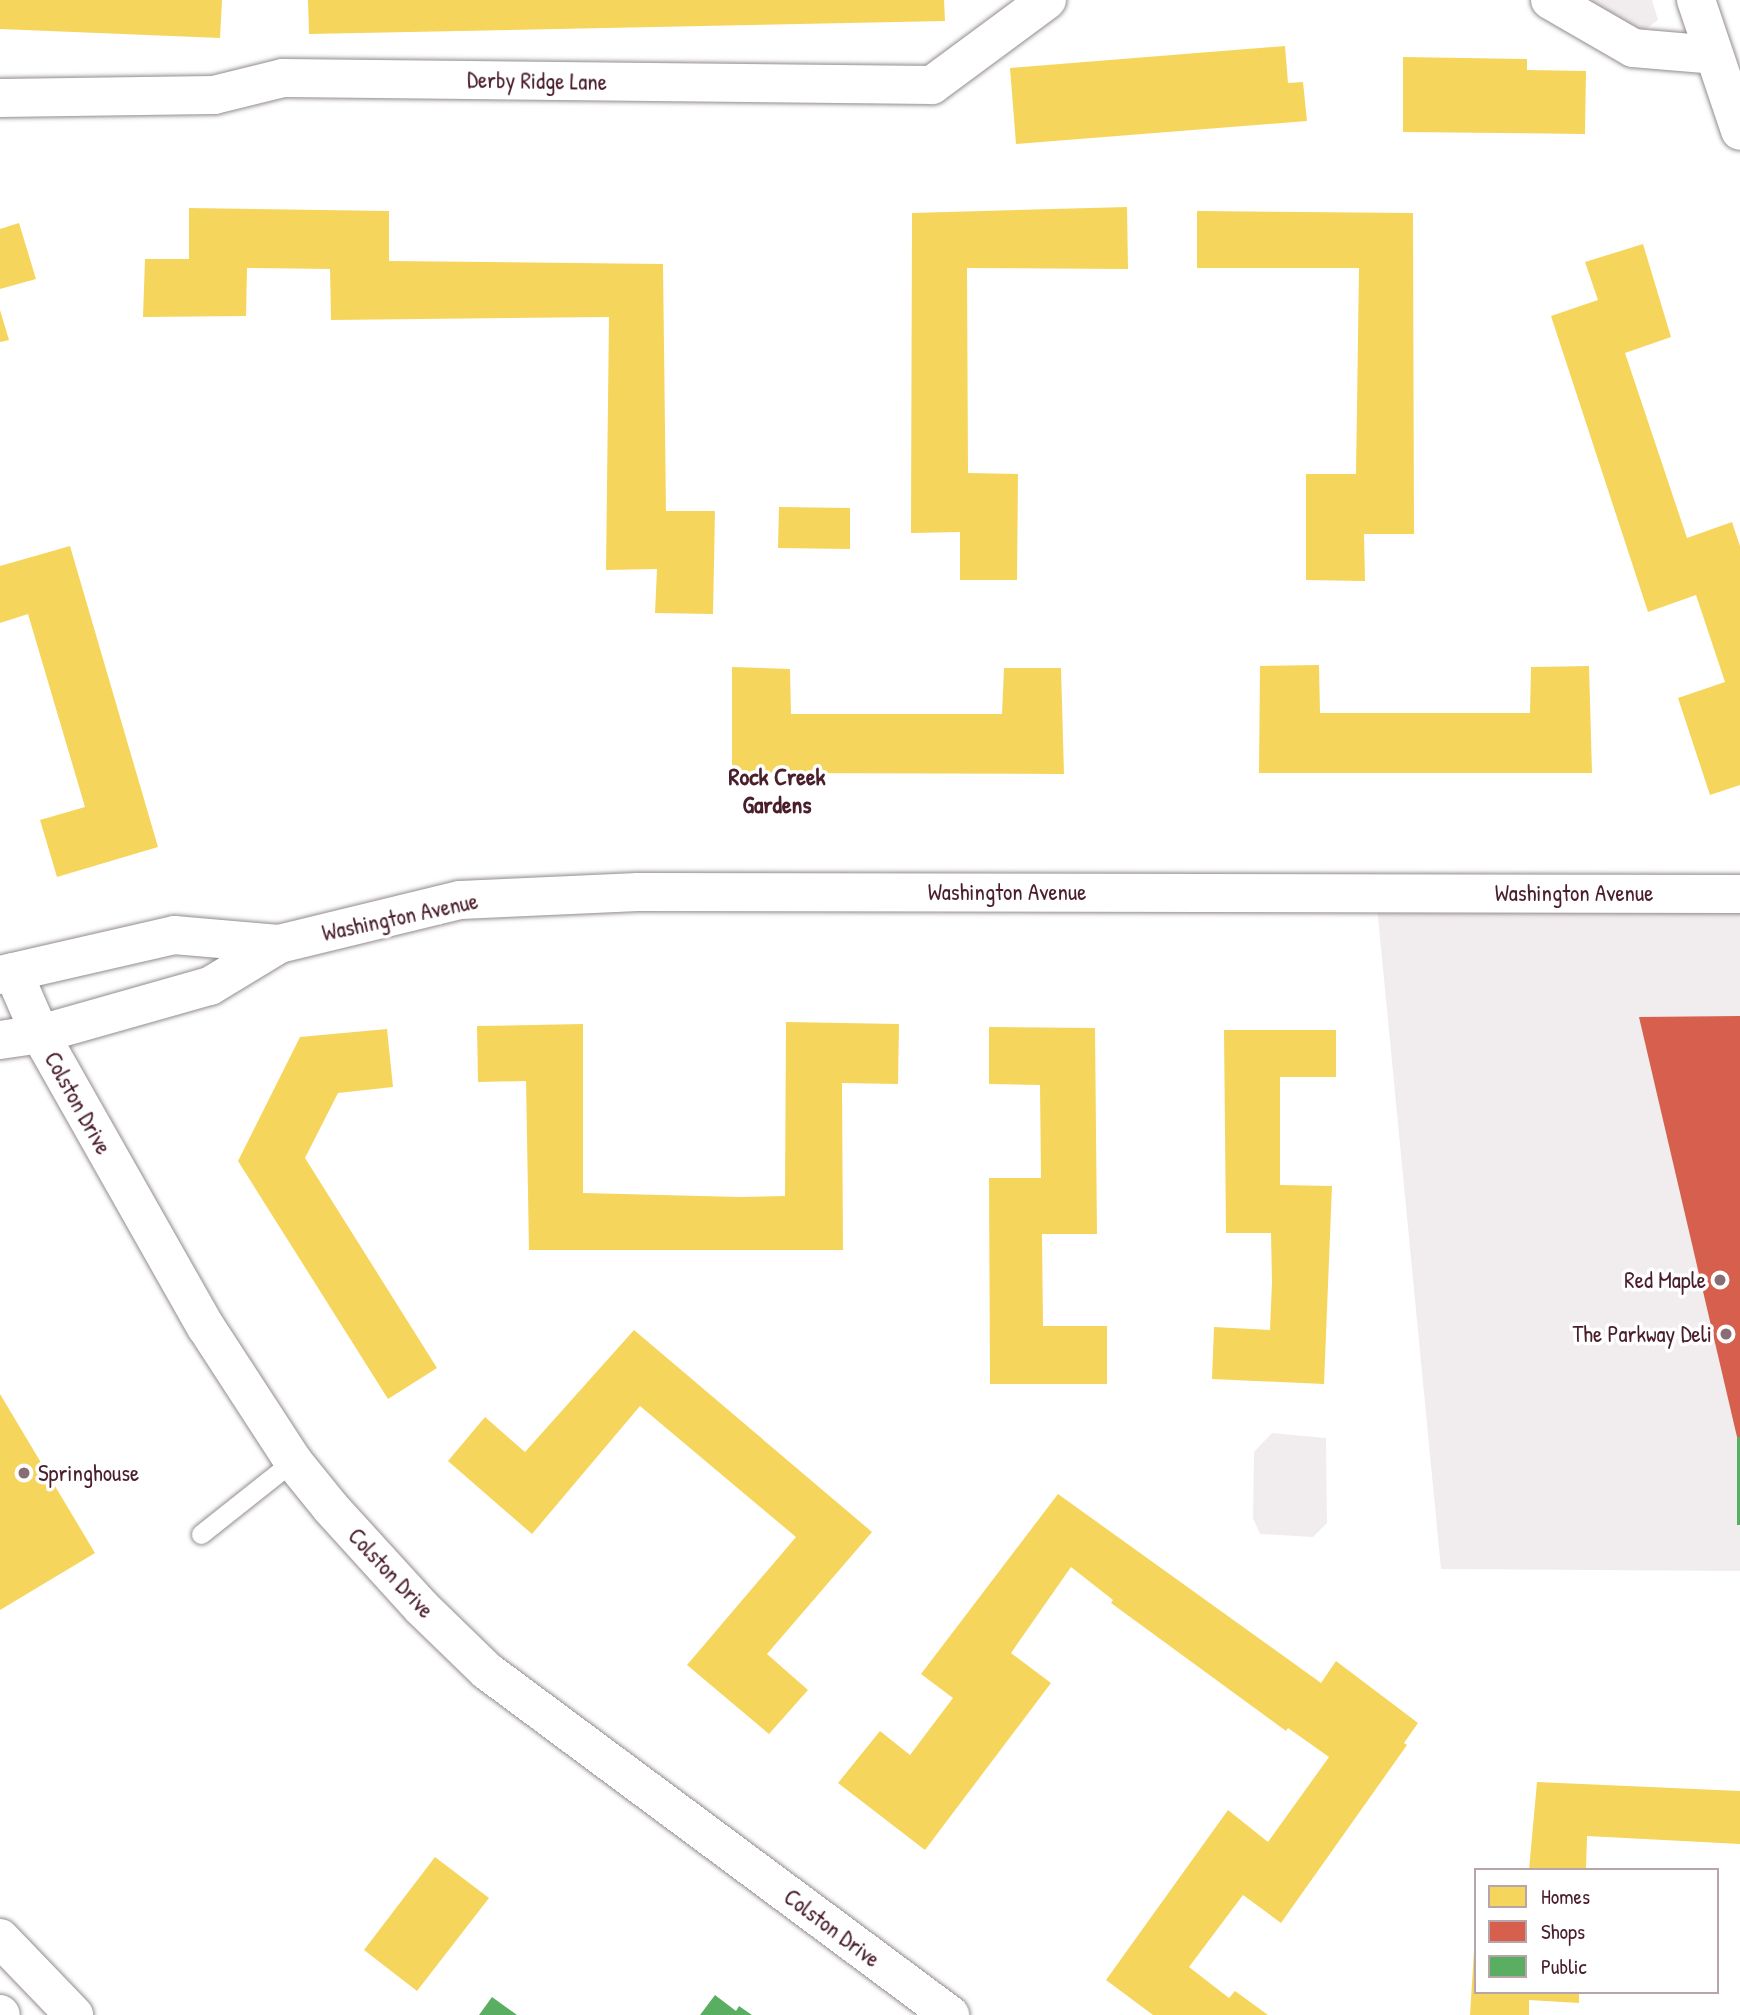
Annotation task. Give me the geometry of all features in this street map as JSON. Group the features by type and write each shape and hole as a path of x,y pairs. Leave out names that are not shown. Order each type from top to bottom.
{"street":[{"name":"Derby Ridge Lane","path":"0,98 214,95 283,78 932,85 1047,0"},
{"path":"1550,0 1633,48 1714,55"},
{"path":"1696,0 1740,131"},
{"name":"Washington Avenue","path":"0,1040 40,1034 211,986 279,944 460,900 638,892 1740,894"},
{"name":"Washington Avenue","path":"6,974 174,935 279,944"},
{"name":"Colston Drive","path":"6,974 206,1327 293,1461 331,1508 421,1607 487,1671 950,2015"},
{"path":"0,1938 74,2015"}],"lane":[{"path":"201,1534 293,1461"}],"shaded area":[{"path":"1588,0 1652,0 1658,20 1642,32"},
{"path":"1376,896 1740,896 1740,1571 1441,1569"},
{"path":"1272,1433 1326,1438 1327,1523 1313,1537 1260,1534 1253,1518 1254,1452"}],"building: Homes":[{"path":"0,0 222,0 220,38 0,29"},
{"path":"308,0 944,0 945,21 309,34"},
{"path":"1285,46 1288,83 1303,82 1307,121 1016,144 1010,68"},
{"path":"1403,57 1527,59 1527,70 1586,71 1585,134 1403,132"},
{"path":"1127,207 1128,269 967,268 968,473 1018,474 1017,580 960,580 960,532 911,533 912,213"},
{"path":"189,208 389,211 389,261 663,264 666,511 715,511 713,614 655,613 657,569 606,570 609,317 331,320 330,269 247,268 246,316 143,317 145,259 189,259"},
{"path":"1197,211 1413,213 1414,534 1364,534 1365,581 1306,580 1306,474 1356,474 1359,268 1197,268"},
{"path":"19,223 36,279 0,289 0,229"},
{"path":"1643,244 1671,337 1625,353 1687,538 1732,522 1740,546 1740,785 1710,795 1678,698 1725,682 1696,595 1648,612 1551,316 1598,300 1585,262"},
{"path":"0,310 9,340 0,342"},
{"path":"779,507 850,508 850,549 778,548"},
{"path":"70,546 158,847 57,877 40,820 85,807 28,614 0,623 0,566"},
{"path":"1319,665 1320,713 1530,713 1531,667 1589,666 1592,773 1259,773 1260,666"},
{"path":"732,667 790,669 791,714 1002,714 1004,668 1061,668 1064,774 732,773"},
{"path":"786,1022 899,1024 898,1084 842,1083 843,1250 529,1250 526,1081 478,1082 477,1026 583,1024 583,1193 740,1197 785,1196"},
{"path":"989,1027 1095,1028 1097,1234 1042,1234 1043,1326 1107,1326 1107,1384 990,1384 989,1178 1041,1178 1040,1085 989,1084"},
{"path":"387,1029 393,1087 338,1093 305,1158 437,1368 388,1399 238,1161 300,1037"},
{"path":"1224,1030 1336,1030 1336,1077 1280,1077 1280,1185 1332,1186 1324,1384 1212,1379 1214,1327 1270,1330 1272,1282 1271,1233 1226,1233"},
{"path":"634,1330 872,1532 767,1654 808,1690 769,1734 687,1665 796,1537 640,1406 532,1534 448,1461 485,1417 525,1452"},
{"name":"Springhouse","path":"0,1394 95,1553 0,1610"},
{"path":"1058,1494 1321,1683 1336,1661 1418,1723 1404,1743 1407,1745 1281,1923 1243,1895 1189,1967 1229,1998 1235,1991 1268,2015 1153,2015 1106,1980 1228,1810 1268,1842 1329,1757 1288,1728 1286,1731 1111,1603 1113,1600 1071,1567 1011,1653 1051,1683 925,1850 838,1783 880,1731 910,1755 953,1698 921,1674"},
{"path":"1537,1782 1740,1791 1740,1844 1587,1836 1586,1868 1529,1868"},
{"path":"435,1857 489,1898 417,1991 364,1950"},
{"path":"1474,1951 1474,1994 1579,1994 1579,2003 1529,2000 1529,2015 1470,2015"}],"building: Shops":[{"path":"1740,1016 1740,1437 1737,1437 1639,1017"}],"building: Public":[{"path":"1737,1437 1740,1437 1740,1525 1737,1525"},
{"path":"715,1995 736,2011 739,2006 752,2015 700,2015"},
{"path":"492,1997 517,2015 479,2015"}],"place":[{"name":"Red Maple","path":"1720,1280"},
{"name":"The Parkway Deli","path":"1726,1334"},
{"name":"Springhouse","path":"24,1473"}],"district":[{"name":"Rock Creek Gardens","path":"777,791"}]}
